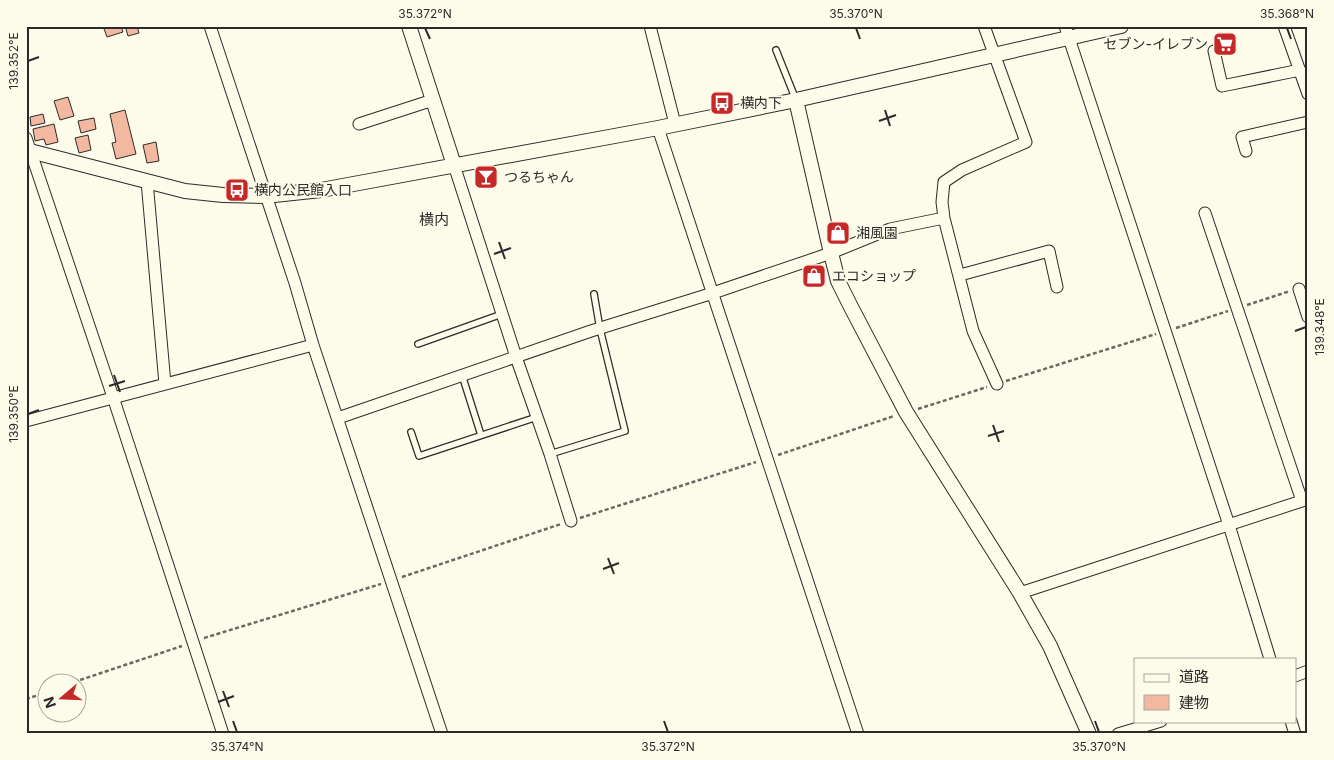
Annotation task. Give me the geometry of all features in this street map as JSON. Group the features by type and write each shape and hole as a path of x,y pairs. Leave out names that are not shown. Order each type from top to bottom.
{"street":[{"path":"210,26 442,734"},
{"path":"410,26 502,314 571,521"},
{"path":"650,26 675,124"},
{"path":"984,26 1026,142 962,170 944,182 942,202 944,218 973,331 998,384"},
{"path":"28,146 147,181 194,192 265,196 321,190 658,128 796,100 994,54 1067,32 1122,26"},
{"path":"1284,26 1304,77 1308,94"},
{"path":"1067,32 1229,525 1270,658"},
{"path":"1214,51 1222,86 1304,77"},
{"path":"359,124 433,100"},
{"path":"796,100 838,281 850,308 906,412 1020,593 1050,646 1088,734"},
{"path":"1246,151 1242,137 1308,122"},
{"path":"658,128 858,734"},
{"path":"28,146 113,397 223,734"},
{"path":"147,181 165,384"},
{"path":"1020,593 1305,500 1205,213"},
{"path":"338,418 831,253 890,229 944,218"},
{"path":"960,275 1048,251 1057,287"},
{"path":"1299,289 1308,317"},
{"path":"26,420 313,345"},
{"path":"1296,676 1308,671"},
{"path":"1118,734 1158,722"},
{"path":"1290,722 1295,734"}],"lane":[{"path":"776,50 796,100"},
{"path":"550,454 626,431 600,329 594,294"},
{"path":"418,344 502,314"},
{"path":"462,375 480,435"},
{"path":"411,432 419,456 537,417"}],"path":[{"path":"88,677 767,459 906,412 1299,289"},
{"path":"26,699 38,695"}],"building":[{"path":"103,26 121,26 123,32 107,37"},
{"path":"125,26 137,26 139,33 128,36"},
{"path":"68,97 74,116 60,120 54,101"},
{"path":"125,110 136,154 116,159 112,143 116,142 110,114"},
{"path":"43,114 45,123 31,126 30,117"},
{"path":"94,118 96,129 81,133 78,121"},
{"path":"54,124 58,142 46,145 44,139 35,141 33,129"},
{"path":"88,135 91,150 79,153 75,138"},
{"path":"156,142 159,161 147,163 143,145"}],"place":[{"name":"セブン-イレブン","path":"1225,44"},
{"name":"横内下","path":"722,103"},
{"name":"つるちゃん","path":"486,177"},
{"name":"横内公民館入口","path":"237,190"},
{"name":"湘風園","path":"838,233"},
{"name":"エコショップ","path":"814,276"}],"district":[{"name":"横内","path":"434,220"}]}
